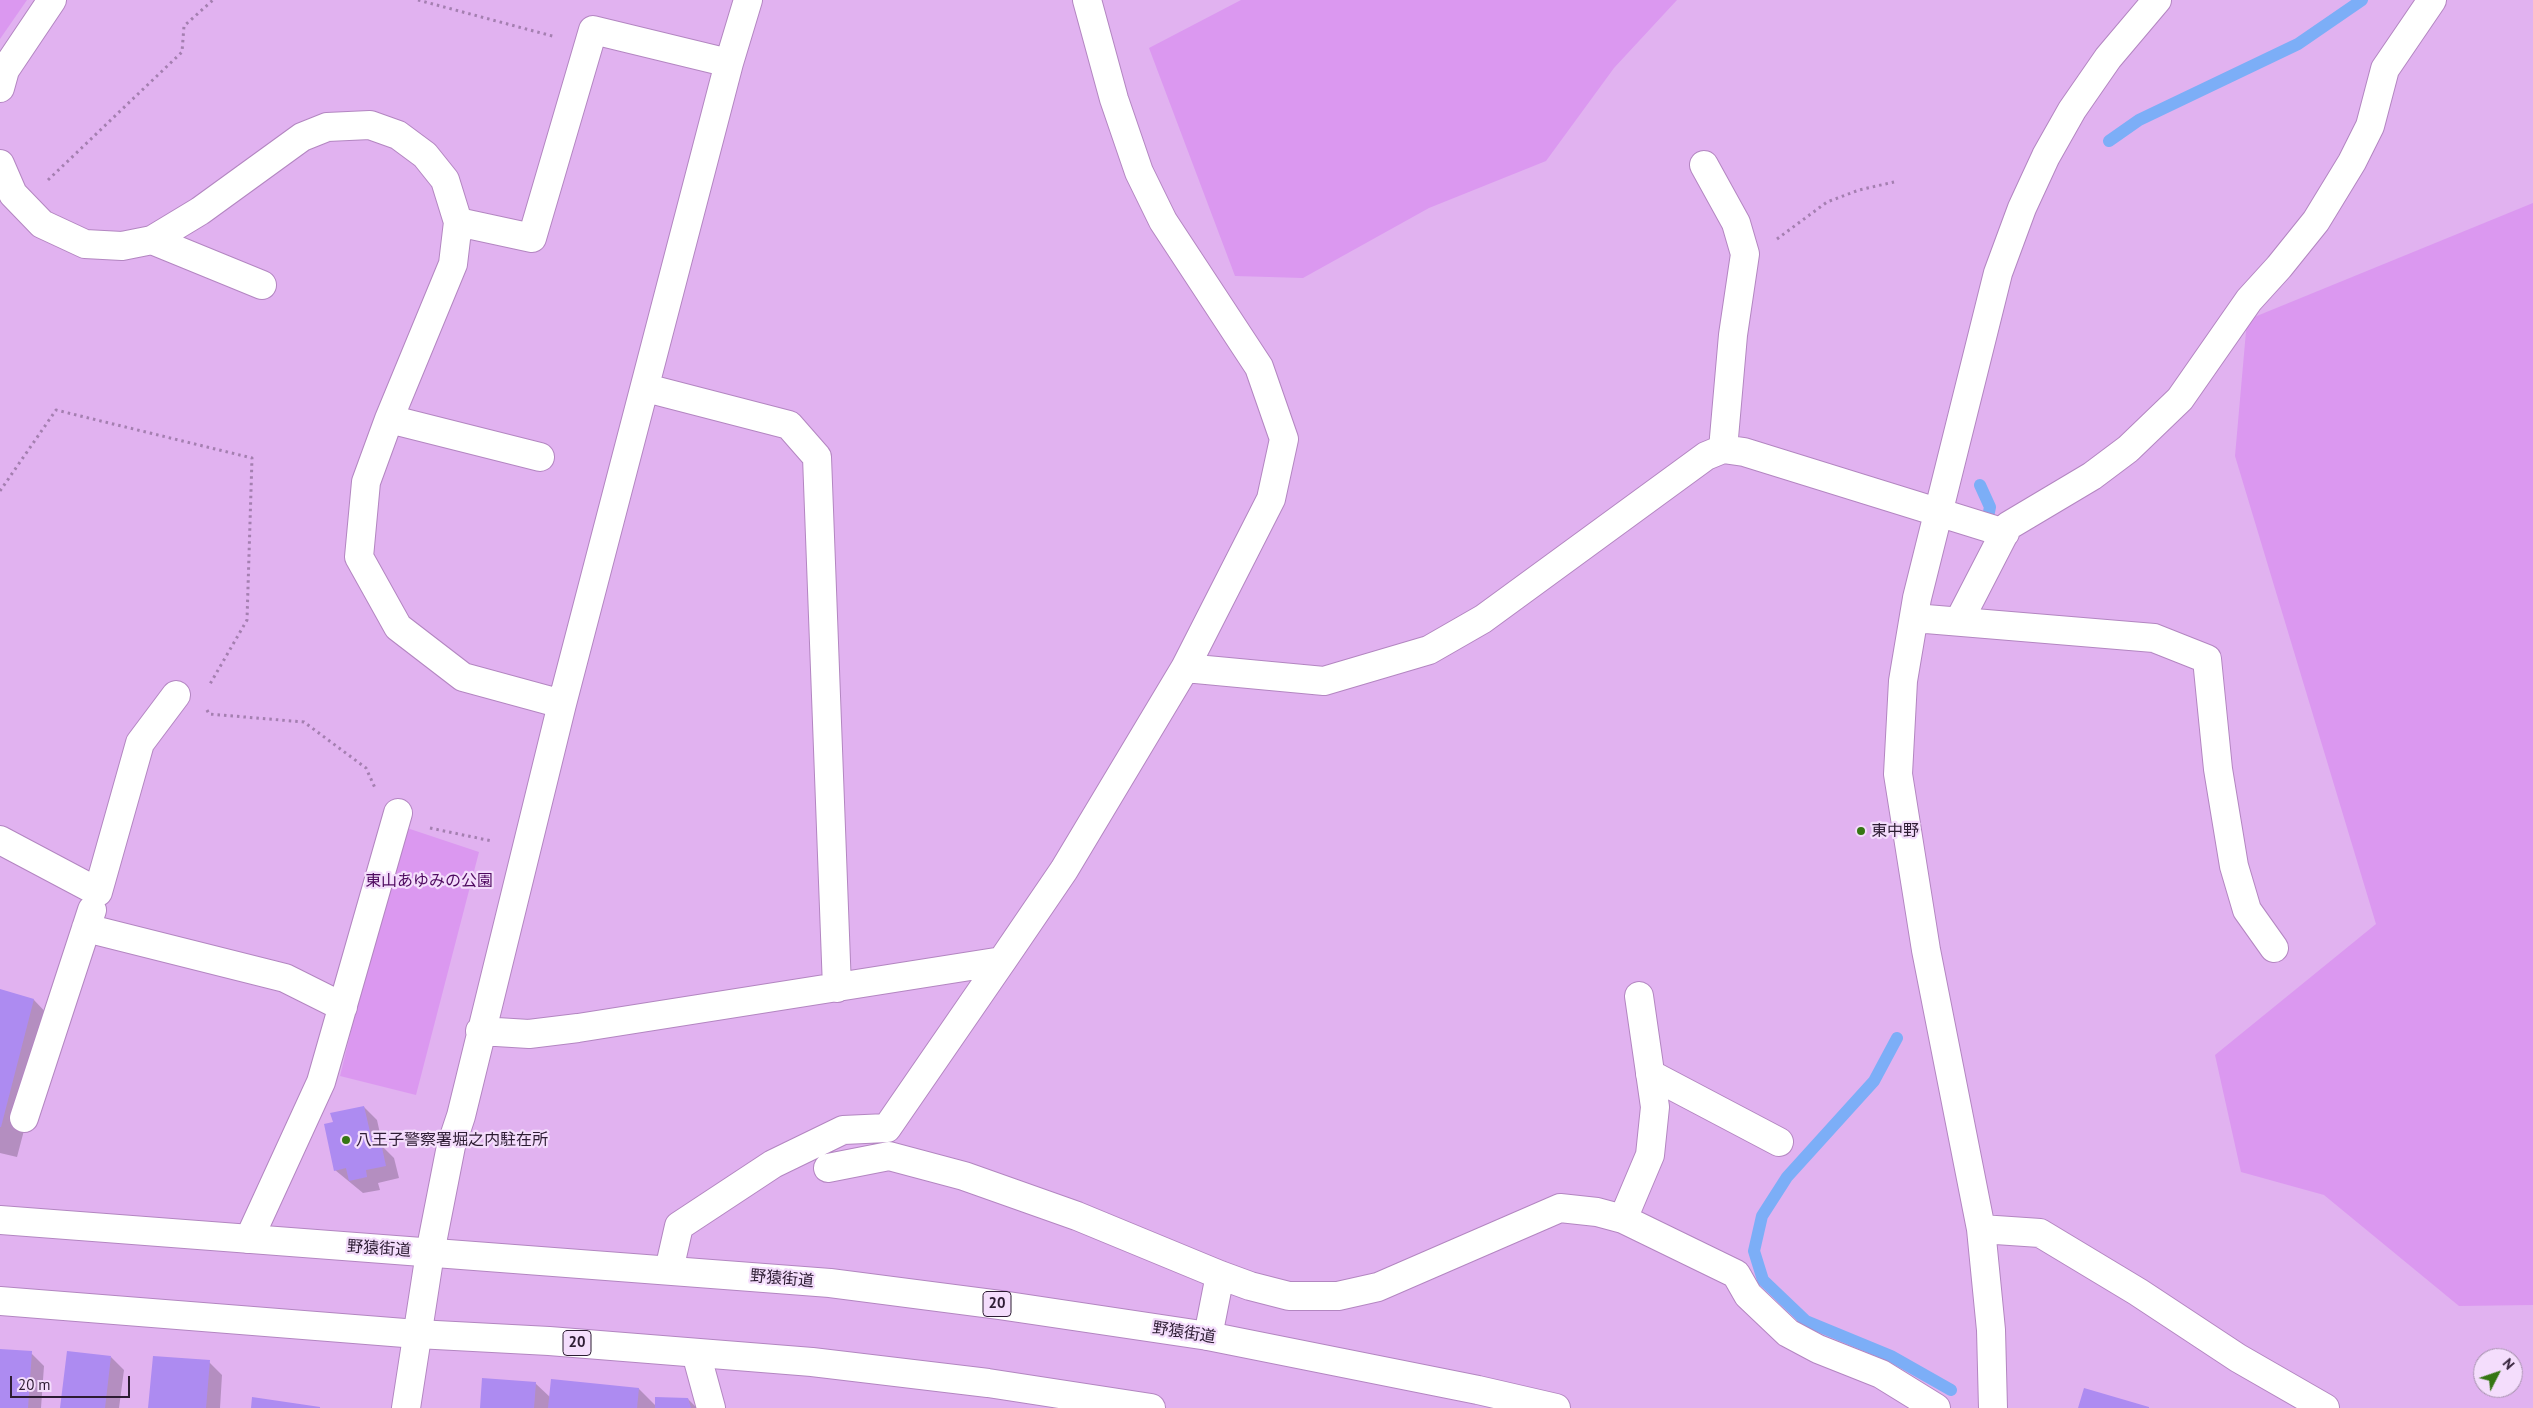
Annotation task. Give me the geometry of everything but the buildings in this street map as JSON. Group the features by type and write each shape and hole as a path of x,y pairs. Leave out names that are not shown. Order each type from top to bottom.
{"street":[{"path":"0,88 5,70 52,0"},
{"path":"406,1408 430,1253 451,1146 461,1116 480,1032 528,848 562,704 729,64 748,0"},
{"path":"1993,1408 1991,1330 1980,1229 1926,950 1898,774 1903,682 1914,618 1998,273 2022,208 2046,156 2072,110 2108,58 2157,0"},
{"path":"1959,621 2008,526 2092,476 2121,454 2180,399 2249,300 2279,267 2316,221 2352,162 2370,126 2385,69 2432,0"},
{"path":"669,1270 679,1226 773,1164 843,1130 887,1128 1064,870 1185,668 1272,498 1284,439 1259,367 1163,222 1139,172 1114,99 1089,10"},
{"path":"458,222 532,238 593,30 729,64"},
{"path":"0,164 13,194 42,224 85,244 122,246 152,240 200,211 302,137 327,127 370,125 398,135 425,155 445,180 458,222 453,264 389,419 366,482 359,556 398,627 463,676 562,704"},
{"path":"1704,164 1736,223 1745,254 1733,336 1723,449"},
{"path":"152,240 262,285"},
{"path":"646,388 789,425 816,457 837,988"},
{"path":"389,419 540,457"},
{"path":"1185,668 1324,681 1429,650 1483,619 1706,456 1723,449 1744,452 2005,533"},
{"path":"1914,618 2154,638 2207,659 2218,768 2234,866 2247,910 2274,948"},
{"path":"24,1118 98,892 140,743 176,696"},
{"path":"249,1239 321,1082 398,813"},
{"path":"0,840 98,892"},
{"path":"86,928 285,978 343,1007"},
{"path":"480,1032 529,1034 578,1028 1002,961"},
{"path":"1623,1219 1650,1154 1655,1107 1639,996"},
{"path":"1650,1074 1779,1142"},
{"path":"828,1168 889,1156 964,1176 1077,1216 1220,1275 1289,1296 1338,1296 1378,1287 1560,1208 1597,1212 1623,1219 1736,1274 1748,1295 1788,1332 1818,1349 1881,1374 1936,1408"},
{"name":"野猿街道","path":"0,1220 830,1283 1000,1305 1208,1336 1478,1390 1556,1408"},
{"path":"1980,1229 2040,1232 2138,1292 2238,1358 2324,1408"},
{"path":"1208,1336 1220,1275"},
{"name":"20","path":"0,1301 417,1334 550,1341 821,1363 988,1383 1151,1408"},
{"path":"696,1353 711,1408"}],"path":[{"path":"23,204 182,52 184,26 213,0"},
{"path":"418,0 588,46"},
{"path":"1743,269 1796,223 1827,202 1859,190 1894,182"},
{"path":"0,491 56,410 252,458 247,620 208,688"},
{"path":"206,705 209,714 304,722 366,768 376,790 398,813 434,830 528,848"}],"green space":[{"path":"0,0 27,0 0,39"},
{"path":"1241,0 1677,0 1614,68 1546,161 1429,208 1303,278 1235,276 1149,48"},
{"path":"2533,203 2533,1305 2459,1306 2324,1195 2241,1172 2215,1055 2376,924 2235,456 2247,320"},
{"name":"東山あゆみの公園","path":"401,826 479,852 416,1095 340,1076"}],"waterway":[{"path":"2109,141 2139,120 2298,44 2362,0"},
{"path":"1980,485 1990,507 1987,522"},
{"path":"1897,1038 1874,1081 1787,1177 1762,1216 1754,1251 1763,1280 1806,1321 1891,1356 1951,1390"}],"place":[{"name":"東中野","path":"1861,831"},
{"name":"八王子警察署堀之内駐在所","path":"346,1140"}]}
